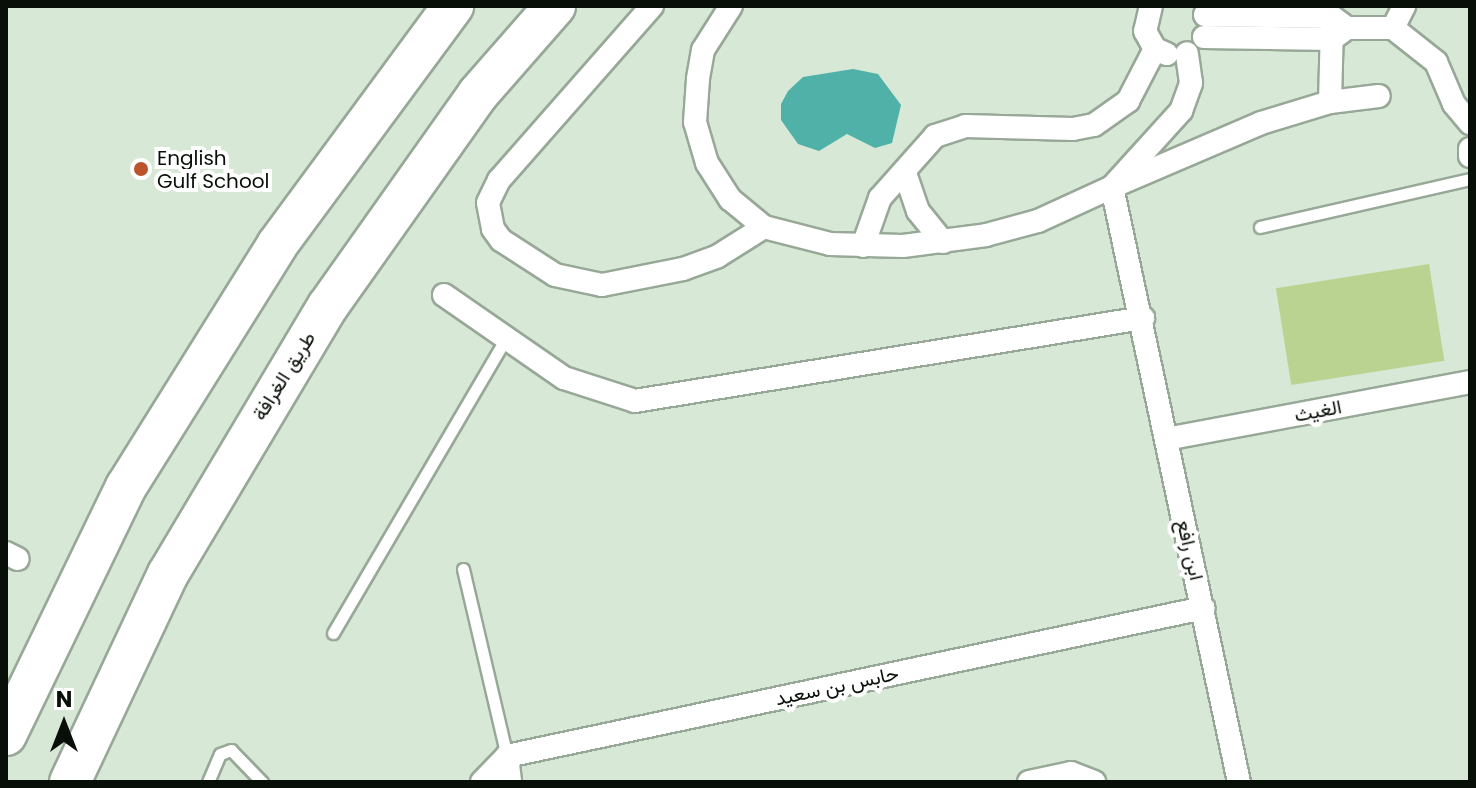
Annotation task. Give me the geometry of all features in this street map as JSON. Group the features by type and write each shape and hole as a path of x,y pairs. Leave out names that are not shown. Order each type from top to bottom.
{"highway":[{"path":"6,735 126,487 277,245 453,6"},
{"name":"طريق الغرافة","path":"70,782 168,574 311,333 478,94 555,6"}],"street":[{"path":"652,6 499,180 488,203 493,229 501,240 555,275 602,285 683,269 718,256 764,227"},
{"path":"731,6 703,50 695,122 707,163 730,199 764,227 799,239 863,246 943,242 1038,221 1261,123 1330,102 1379,96"},
{"path":"1151,6 1145,31 1155,49 1171,55 1187,53"},
{"path":"1393,28 1404,6"},
{"path":"1112,187 1181,111 1191,83 1187,53 1203,19 1336,22 1393,28 1436,62 1454,104 1470,123"},
{"path":"1330,102 1336,22"},
{"path":"863,246 876,205 905,173 922,146 950,129 1094,125 1128,101 1155,49"},
{"path":"1470,149 1470,156"},
{"path":"905,173 918,211 943,242"},
{"name":"ابن رافع","path":"1112,187 1143,318 1239,782"},
{"path":"444,295 564,378 635,401 1143,318"},
{"name":"الغيث","path":"1166,439 1470,382"},
{"name":"حابس بن سعيد","path":"507,756 1203,608"},
{"path":"482,782 507,756"},
{"path":"507,756 510,782"},
{"path":"1029,782 1071,773 1094,782"}],"lane":[{"path":"1260,227 1470,179"},
{"path":"333,633 506,338"},
{"path":"463,569 507,756"},
{"path":"208,782 220,754 231,750 262,782"}],"water":[{"path":"853,69 878,74 901,105 892,143 875,148 847,134 819,151 798,144 781,120 781,104 788,91 803,77"}],"building":[{"path":"1429,264 1444,361 1291,385 1276,288"}],"place":[{"name":"English Gulf School","path":"141,169"}]}
